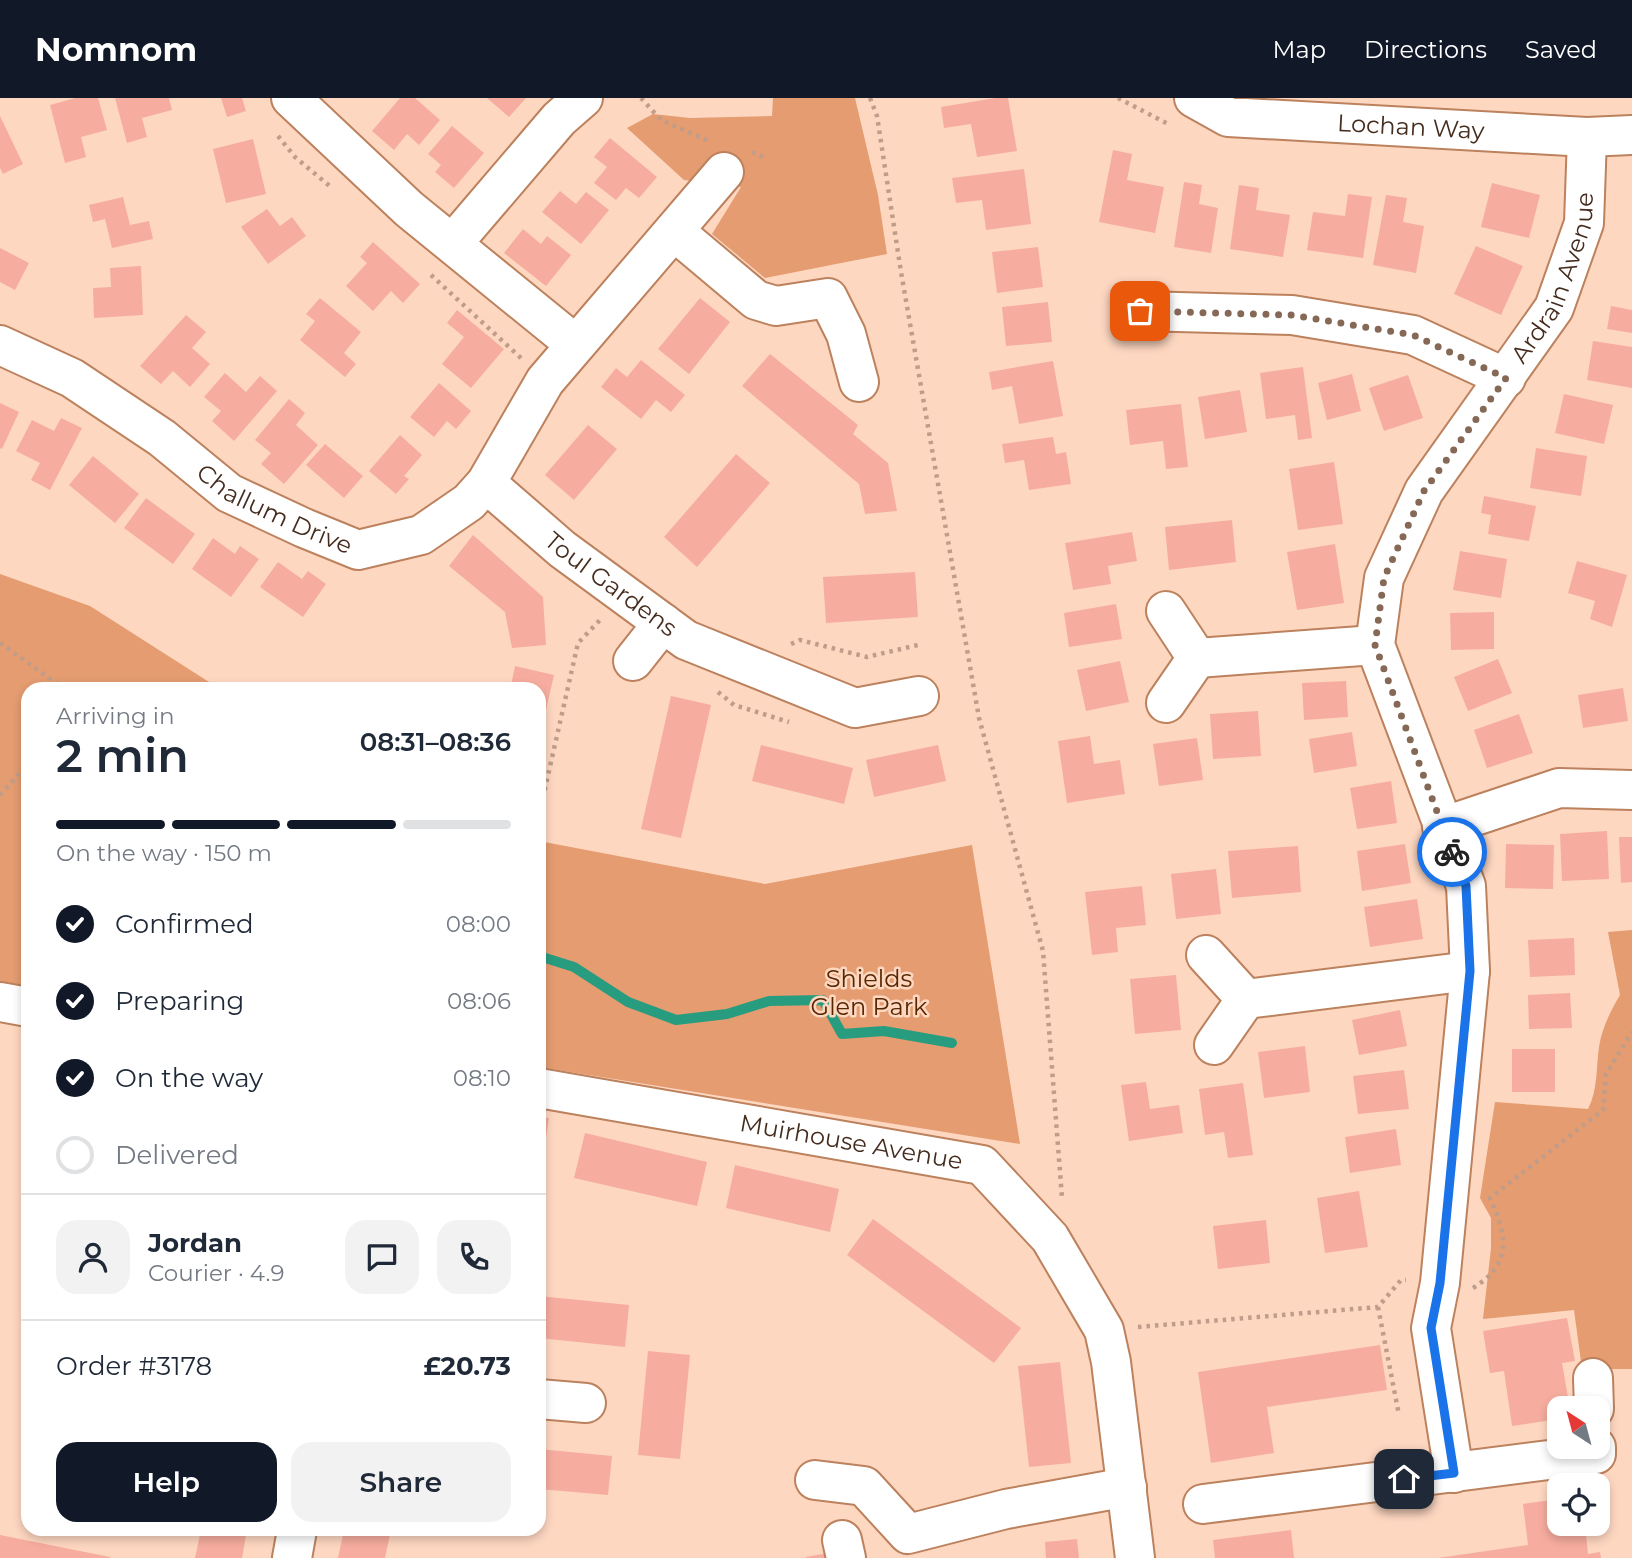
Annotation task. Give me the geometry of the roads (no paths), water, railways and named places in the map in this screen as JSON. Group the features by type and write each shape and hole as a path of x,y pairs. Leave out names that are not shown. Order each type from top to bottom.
{"street":[{"path":"291,98 409,208 575,344"},
{"path":"453,243 559,119 583,98"},
{"name":"Lochan Way","path":"1194,98 1228,117 1587,137 1632,135"},
{"name":"Ardrain Avenue","path":"1454,1473 1431,1328 1440,1283 1470,971 1466,886 1375,645 1384,578 1424,491 1554,308 1584,223 1587,137"},
{"name":"Challum Drive","path":"0,345 72,378 162,438 229,493 358,550 421,536 469,502 486,483 545,381 724,172"},
{"path":"674,231 756,300 776,306 828,298 846,334 859,382"},
{"path":"1140,311 1292,315 1413,335 1506,378"},
{"name":"Toul Gardens","path":"486,483 562,549 686,640 751,664 804,690 855,708 919,696"},
{"path":"1166,611 1197,658"},
{"path":"633,661 663,623"},
{"path":"1197,658 1375,645"},
{"path":"1166,703 1197,658"},
{"path":"1442,827 1559,788 1632,790"},
{"path":"1206,955 1245,999"},
{"path":"1214,1045 1245,999 1470,971"},
{"path":"0,1002 21,1006"},
{"name":"Muirhouse Avenue","path":"546,1089 982,1165 1051,1238 1104,1330 1111,1362 1135,1558"},
{"path":"546,1400 586,1403"},
{"path":"1203,1504 1551,1460"},
{"path":"815,1480 864,1486 908,1534 1006,1509 1127,1487"},
{"path":"292,1558 297,1536"}],"waterway":[{"path":"546,958 574,967 628,1002 676,1020 727,1014 769,1001 823,1000 842,1034 884,1031 952,1043"}],"park label":[{"name":"Shields Glen Park","path":"869,993"}]}
